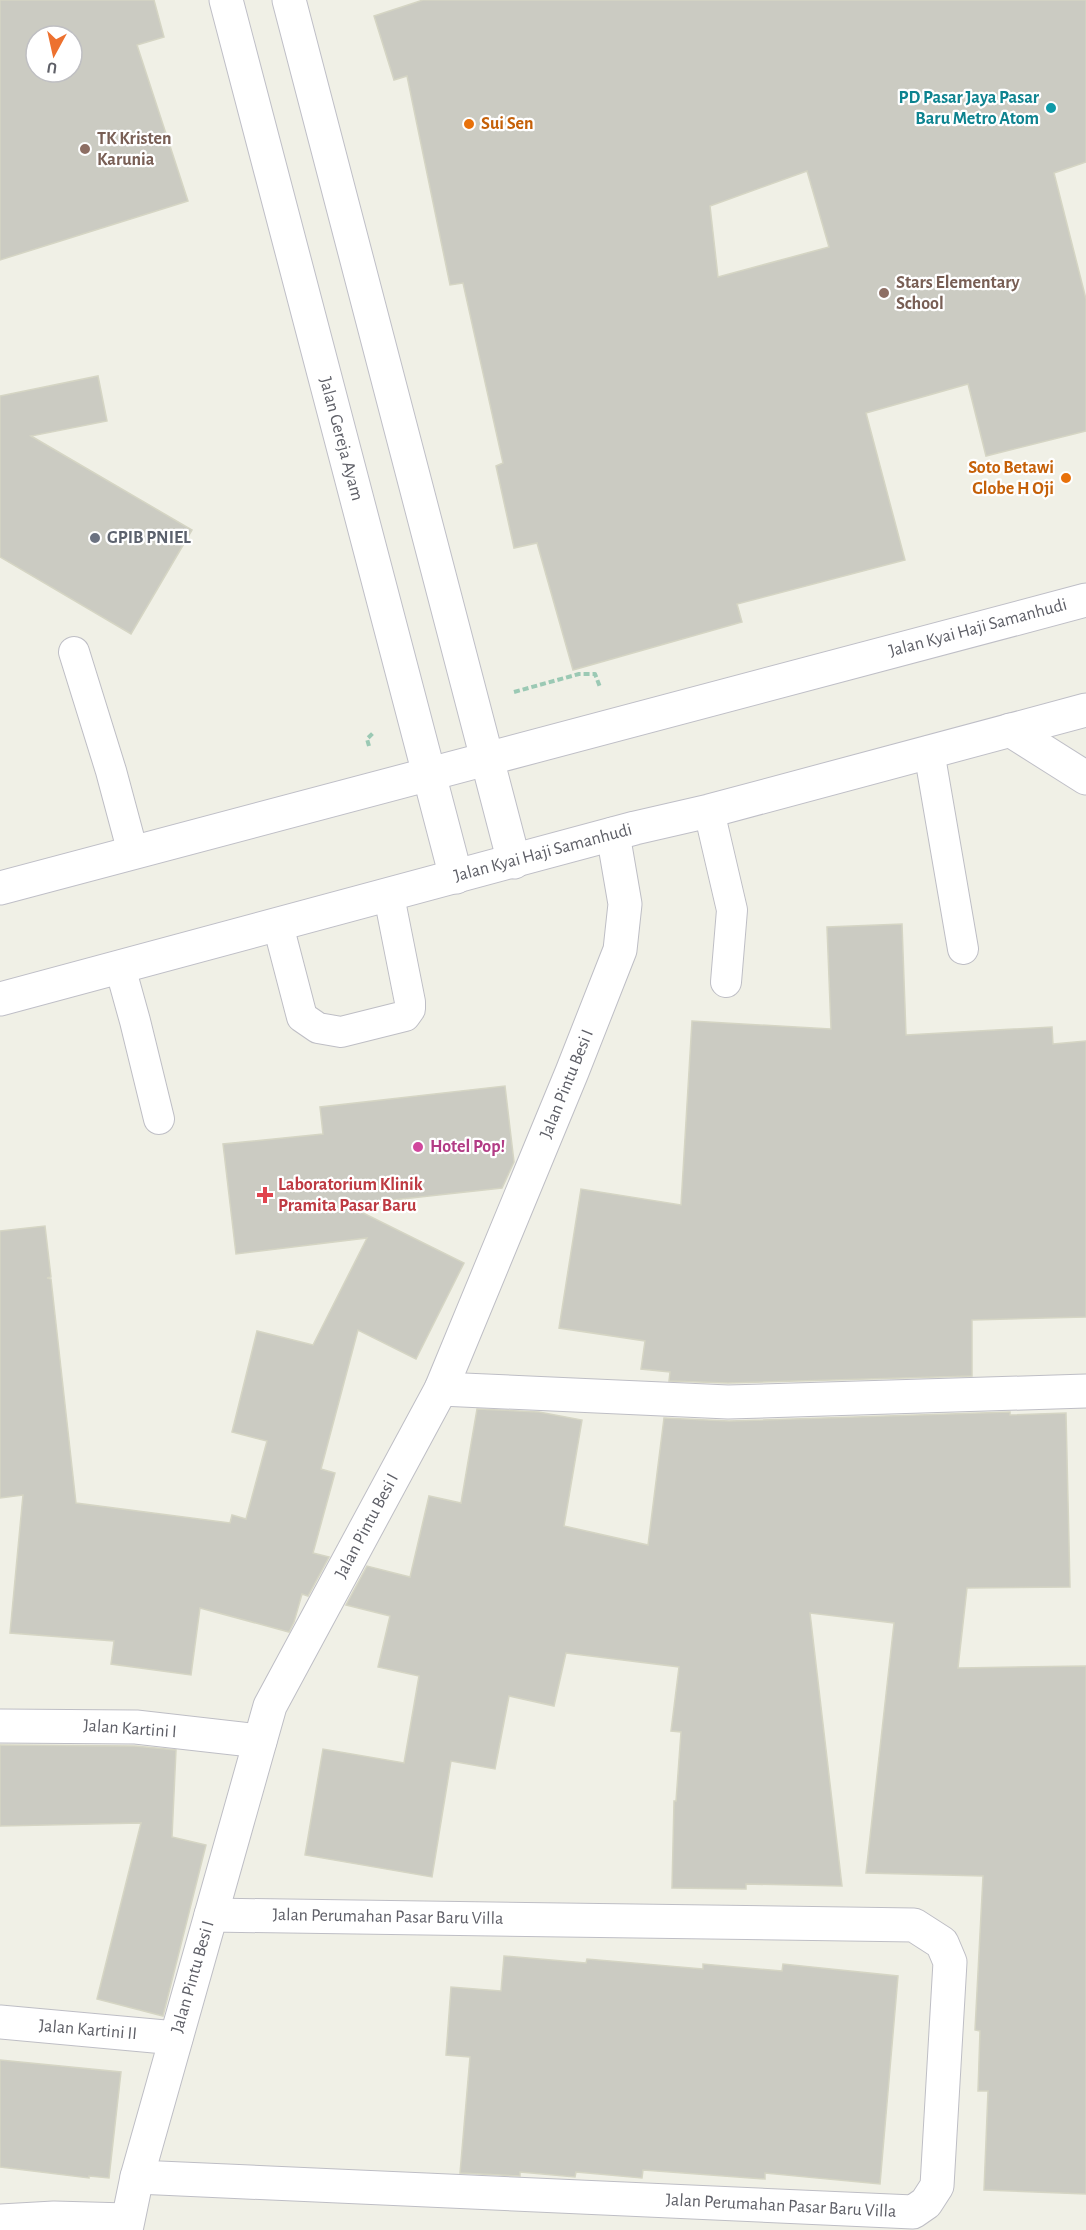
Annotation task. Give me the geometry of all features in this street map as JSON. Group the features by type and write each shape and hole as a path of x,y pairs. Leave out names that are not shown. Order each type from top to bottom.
{"street":[{"name":"Jalan Gereja Ayam","path":"226,0 456,877"},
{"path":"289,0 514,862"},
{"name":"Jalan Kyai Haji Samanhudi","path":"0,888 1086,600"},
{"name":"Jalan Kyai Haji Samanhudi","path":"0,999 613,834 709,811 1086,710"},
{"path":"1010,730 1086,778"},
{"name":"Jalan Pintu Besi I","path":"126,2225 137,2177 270,1706 441,1389 620,950 625,904 613,834"},
{"path":"441,1389 728,1402 1086,1391"},
{"name":"Jalan Kartini I","path":"0,1726 136,1727 260,1742"},
{"name":"Jalan Perumahan Pasar Baru Villa","path":"137,2177 913,2212 926,2203 937,2186 950,1962 942,1943 914,1925 211,1915"},
{"name":"Jalan Kartini II","path":"0,2022 176,2038"},
{"path":"0,2221 54,2218 126,2225"}],"lane":[{"path":"74,652 111,771 132,853"},
{"path":"929,752 963,949"},
{"path":"709,811 732,910 726,982"},
{"path":"279,925 302,1017 318,1028 341,1032 405,1016 410,1009 410,1002 389,896"},
{"path":"120,967 159,1119"}],"path":[{"path":"473,704 579,674 595,674 612,725"}],"building":[{"name":"TK Kristen Karunia","path":"0,0 154,0 164,37 137,45 188,201 0,260"},
{"path":"423,0 1086,0 1086,162 1054,173 1086,299 1086,431 986,456 968,384 866,413 905,560 737,604 742,622 573,670 537,543 514,548 496,466 503,463 463,283 450,285 407,76 394,80 374,16","holes":["807,171 829,247 718,277 710,206"]},
{"name":"GPIB PNIEL","path":"98,376 107,421 31,436 192,530 131,634 0,557 0,396"},
{"path":"902,924 906,1035 1052,1027 1053,1044 1086,1041 1086,1317 972,1320 972,1376 728,1383 669,1381 670,1372 641,1369 645,1341 559,1328 581,1189 681,1205 692,1021 831,1029 827,927"},
{"path":"505,1086 514,1162 502,1188 347,1205 464,1263 416,1359 358,1330 321,1469 335,1473 313,1553 329,1557 308,1596 302,1594 289,1632 200,1608 191,1675 111,1664 114,1641 10,1633 23,1495 0,1498 0,1231 45,1226 51,1277 47,1278 51,1279 76,1503 230,1523 232,1515 246,1519 267,1441 232,1432 257,1331 313,1345 367,1238 236,1254 223,1144 323,1134 320,1107"},
{"path":"477,1409 539,1412 582,1420 564,1526 648,1545 664,1418 729,1421 1010,1412 1010,1415 1066,1413 1070,1587 967,1588 958,1668 1086,1666 1086,2194 984,2190 988,2091 978,2091 980,2031 975,2030 983,1876 866,1873 894,1623 810,1613 842,1886 746,1884 746,1889 672,1888 674,1801 676,1801 681,1732 671,1731 679,1667 566,1653 554,1706 509,1696 495,1769 451,1761 432,1877 305,1855 323,1749 404,1763 419,1676 378,1667 390,1616 346,1605 367,1566 410,1577 429,1496 461,1503"},
{"path":"0,1745 135,1746 176,1750 172,1837 206,1845 163,2016 97,1999 141,1823 0,1826"},
{"path":"504,1956 586,1963 587,1959 703,1969 703,1964 782,1971 783,1964 898,1976 880,2184 765,2173 765,2179 643,2170 642,2178 576,2172 575,2177 520,2172 520,2176 460,2173 470,2057 446,2055 451,1987 501,1991"},
{"path":"0,2060 121,2072 109,2178 89,2176 89,2178 0,2167"}],"place":[{"name":"PD Pasar Jaya Pasar Baru Metro Atom","path":"1051,108"},
{"name":"Sui Sen","path":"469,124"},
{"name":"TK Kristen Karunia","path":"85,149"},
{"name":"Stars Elementary School","path":"884,293"},
{"name":"Soto Betawi Globe H Oji","path":"1066,478"},
{"name":"GPIB PNIEL","path":"95,538"},
{"name":"Hotel Pop!","path":"418,1147"},
{"name":"Laboratorium Klinik Pramita Pasar Baru","path":"265,1195"}]}
